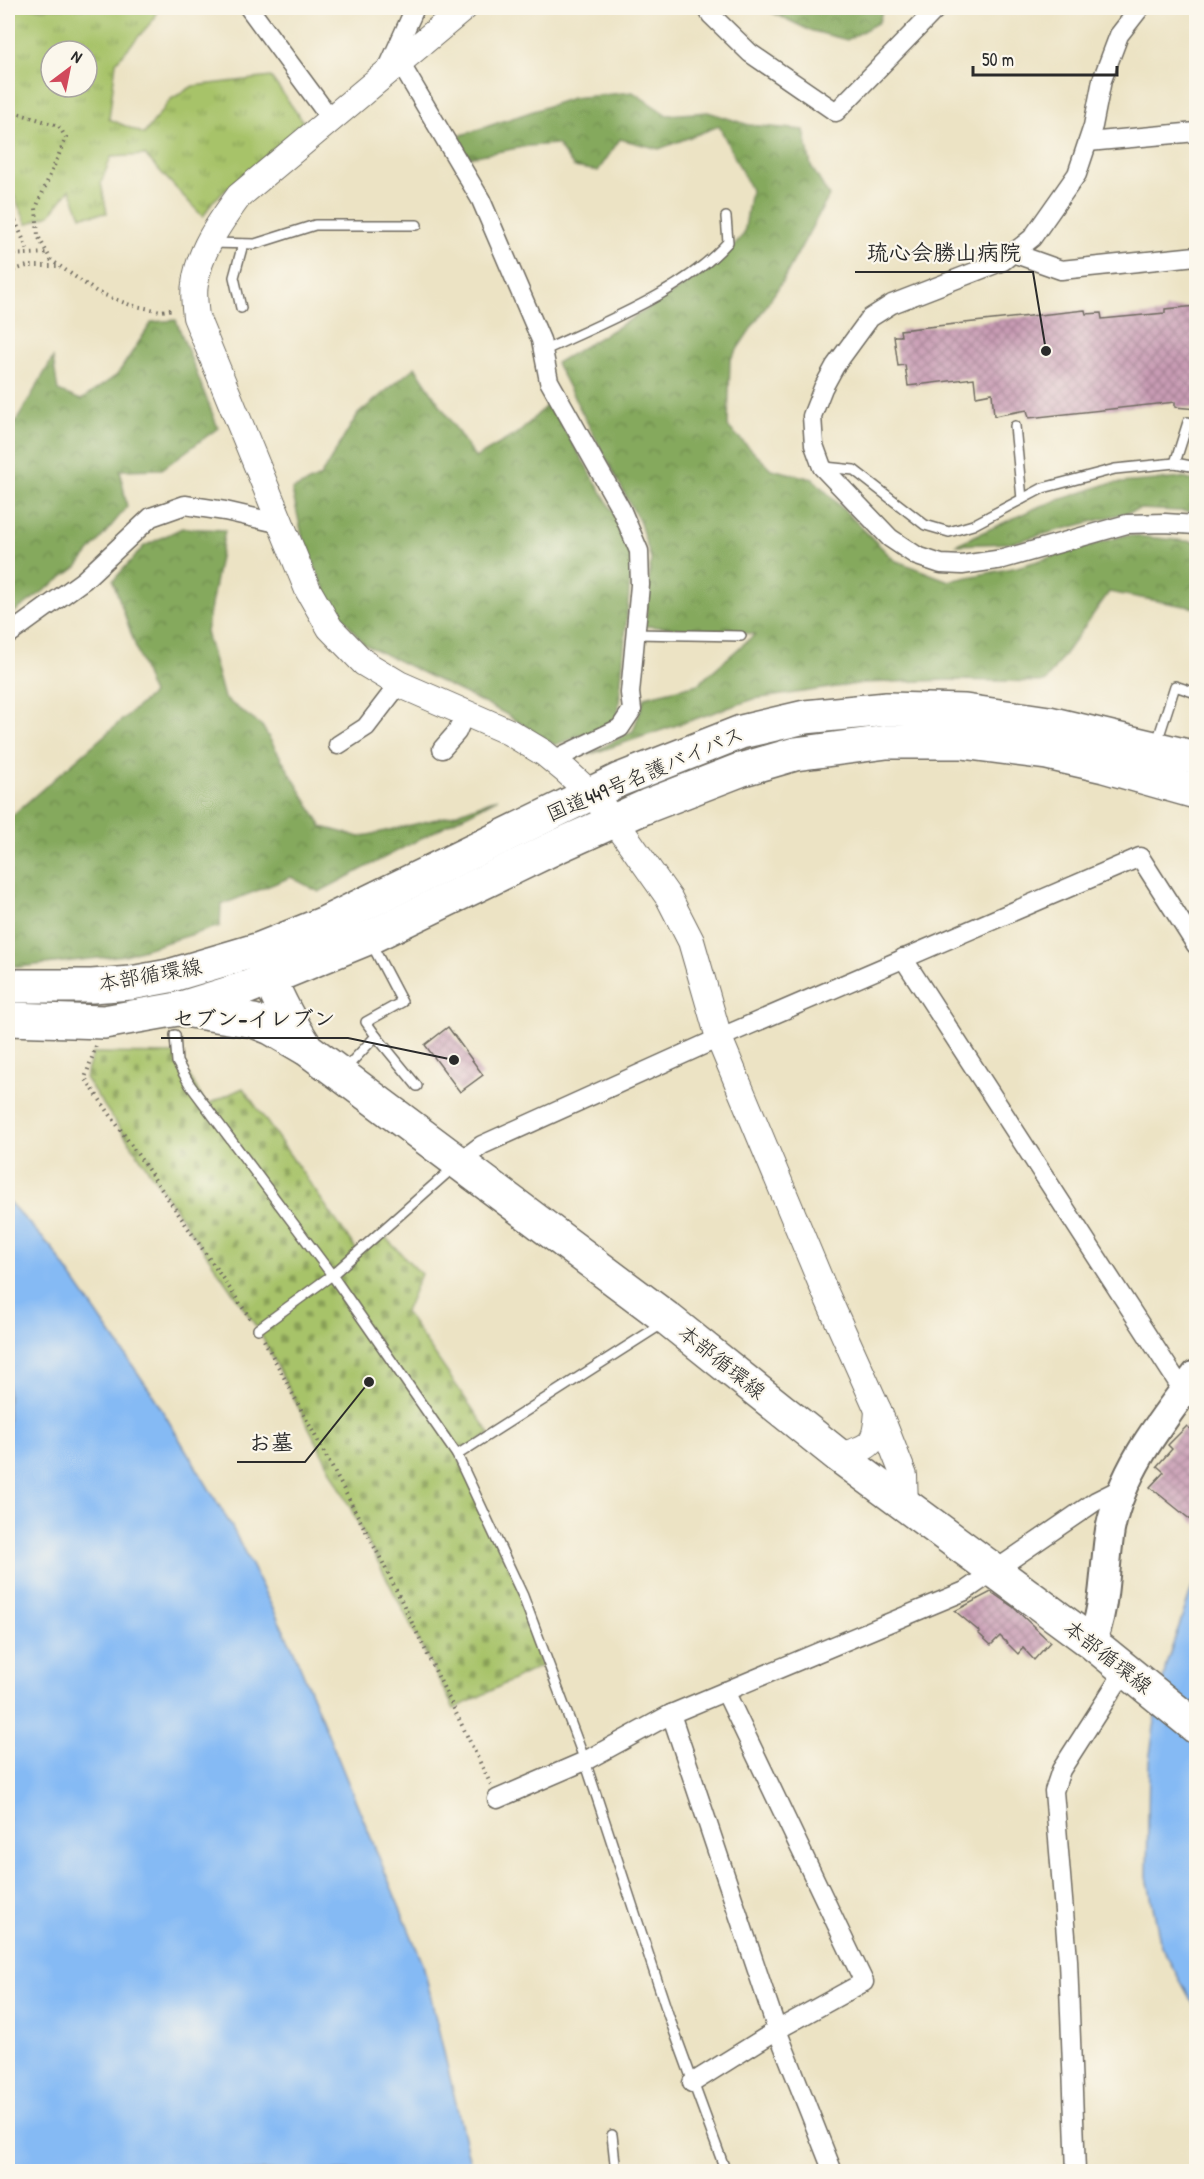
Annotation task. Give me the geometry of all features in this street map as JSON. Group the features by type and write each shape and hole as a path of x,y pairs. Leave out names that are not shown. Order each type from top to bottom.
{"highway":[{"name":"国道449号名護バイパス","path":"264,964 325,923 535,819 620,780 741,732 805,717 886,709 965,711 1049,723 1197,758"},
{"name":"国道449号名護バイパス","path":"264,964 368,938 614,820 661,800 772,760 804,752 887,742 962,742 1047,753 1197,792"},
{"name":"本部循環線","path":"8,986 92,986 131,983 264,964"},
{"name":"本部循環線","path":"8,1019 177,1022 264,964"},
{"name":"本部循環線","path":"264,964 289,1022 307,1049 669,1320 839,1456 993,1572 1091,1642 1197,1726"},
{"path":"177,1022 254,1021 307,1049"}],"main road":[{"path":"1091,1642 1098,1627 1110,1529 1122,1488 1132,1466 1190,1384"}],"street":[{"path":"249,8 330,118"},
{"path":"392,66 415,8"},
{"path":"464,8 239,196 217,226 208,243 195,284 196,317 308,590 330,628 364,663 399,684 509,732 553,760 591,794 614,820 669,898 692,941 719,1038 825,1292 878,1410 903,1476 905,1506"},
{"path":"707,8 711,15 750,53 836,112 937,8"},
{"path":"1146,8 1140,8 1119,35 1102,80 1088,142 1077,174 1032,238 1003,261 892,304 870,318 835,366 823,388 812,416 814,445 822,467 890,538 917,556 941,564 962,565 1003,559 1127,524 1197,525"},
{"path":"392,66 481,200 541,340 549,381 621,509 639,551 640,585 630,693 632,710 620,728 553,760"},
{"path":"1088,142 1197,132"},
{"path":"1013,253 1061,270 1197,256"},
{"path":"8,635 84,580 151,517 185,505 225,511 281,524"},
{"path":"338,745 366,727 399,684"},
{"path":"442,749 457,732 465,713"},
{"path":"458,1163 482,1145 719,1038 1140,857 1197,945"},
{"path":"903,958 1190,1384"},
{"path":"839,1456 863,1449 869,1444 876,1434 878,1410"},
{"path":"497,1799 585,1761 671,1714 965,1591 1095,1501 1122,1488"},
{"path":"1076,2172 1068,1960 1054,1791 1061,1770 1069,1756 1138,1680"},
{"path":"692,2083 777,2030 864,1982 725,1691"},
{"path":"671,1714 777,2030 833,2172"}],"lane":[{"path":"543,351 664,292 714,257 728,242 726,218"},
{"path":"208,243 255,244 315,225 417,225"},
{"path":"241,308 234,276 243,244"},
{"path":"1174,464 1188,422"},
{"path":"1015,426 1022,499"},
{"path":"822,467 854,470 925,525 949,532 973,525 1043,488 1114,469 1174,464 1197,467"},
{"path":"635,634 741,636"},
{"path":"1155,747 1175,686 1197,693"},
{"path":"368,938 402,1002 366,1022 417,1086"},
{"path":"177,1022 177,1062 190,1085 332,1275 457,1455 523,1596 585,1761 692,2083 726,2172"},
{"path":"340,1074 376,1035"},
{"path":"258,1329 332,1275 458,1163"},
{"path":"457,1455 669,1320"},
{"path":"612,2135 616,2172"}],"path":[{"path":"8,110 59,126 66,138 36,208 38,236 51,260 97,292 130,305 160,311 195,305"},
{"path":"8,204 28,254"},
{"path":"8,255 47,252"},
{"path":"8,272 27,266 60,266"},
{"path":"97,1041 85,1077 258,1329 383,1563 497,1799"}],"green space":[{"path":"8,8 157,8 155,18 116,62 109,119 144,134 171,99 193,86 271,77 304,123 212,202 203,217 145,155 111,157 101,183 107,213 81,216 70,189 50,215 27,224 8,183"},
{"path":"763,8 883,8 879,22 847,40 809,30"},
{"path":"633,92 667,115 708,112 749,125 804,130 811,166 829,196 782,282 730,360 728,427 771,469 813,479 894,560 949,581 1017,567 1126,535 1196,542 1196,608 1109,592 1045,682 950,680 864,683 754,699 588,755 633,731 645,697 698,684 755,634 645,626 651,559 640,523 556,363 643,312 716,265 744,234 751,190 719,126 659,149 620,139 598,171 574,167 557,144 528,146 465,158 453,138 572,98"},
{"path":"176,320 218,428 162,469 120,470 127,507 77,567 13,613 8,607 8,436 53,358 58,391 81,400 117,375 152,322"},
{"path":"415,367 475,458 520,432 549,403 618,520 632,559 618,715 606,727 555,745 504,713 364,644 328,598 302,535 292,490 320,477 358,414"},
{"path":"1182,478 1196,481 1196,512 1140,509 1010,543 955,545 1038,507 1107,484"},
{"path":"182,528 225,530 206,632 224,698 262,726 322,827 360,837 449,816 498,798 319,892 291,877 221,905 220,926 125,955 19,967 8,964 8,819 152,694 113,581 144,546"},
{"path":"93,1053 177,1054 206,1105 243,1088 358,1252 381,1233 421,1274 405,1312 490,1434 457,1455 523,1596 541,1666 454,1709 258,1329 85,1078"}],"water":[{"path":"8,1201 51,1247 153,1395 232,1527 293,1649 423,1964 472,2171 8,2171"},
{"path":"1196,1576 1196,2009 1161,1946 1147,1877 1149,1762 1154,1727 1166,1665"}],"building":[{"path":"1197,306 1197,409 1175,407 1175,402 1029,418 1027,410 994,416 992,393 976,396 974,378 908,386 905,365 898,366 894,336 901,336 900,330 1085,310 1086,314 1101,313 1102,319 1165,313 1165,309"},
{"path":"448,1027 483,1075 460,1092 425,1045"},
{"path":"1187,1426 1197,1436 1197,1525 1150,1487 1164,1472 1157,1466 1172,1449 1168,1445"},
{"path":"991,1592 1013,1607 1050,1642 1034,1660 1023,1648 1018,1654 1000,1636 991,1645 978,1633 980,1632 955,1611"}],"place":[{"name":"琉心会勝山病院","path":"1046,351"},
{"name":"セブン-イレブン","path":"454,1060"},
{"name":"お墓","path":"369,1382"}]}
